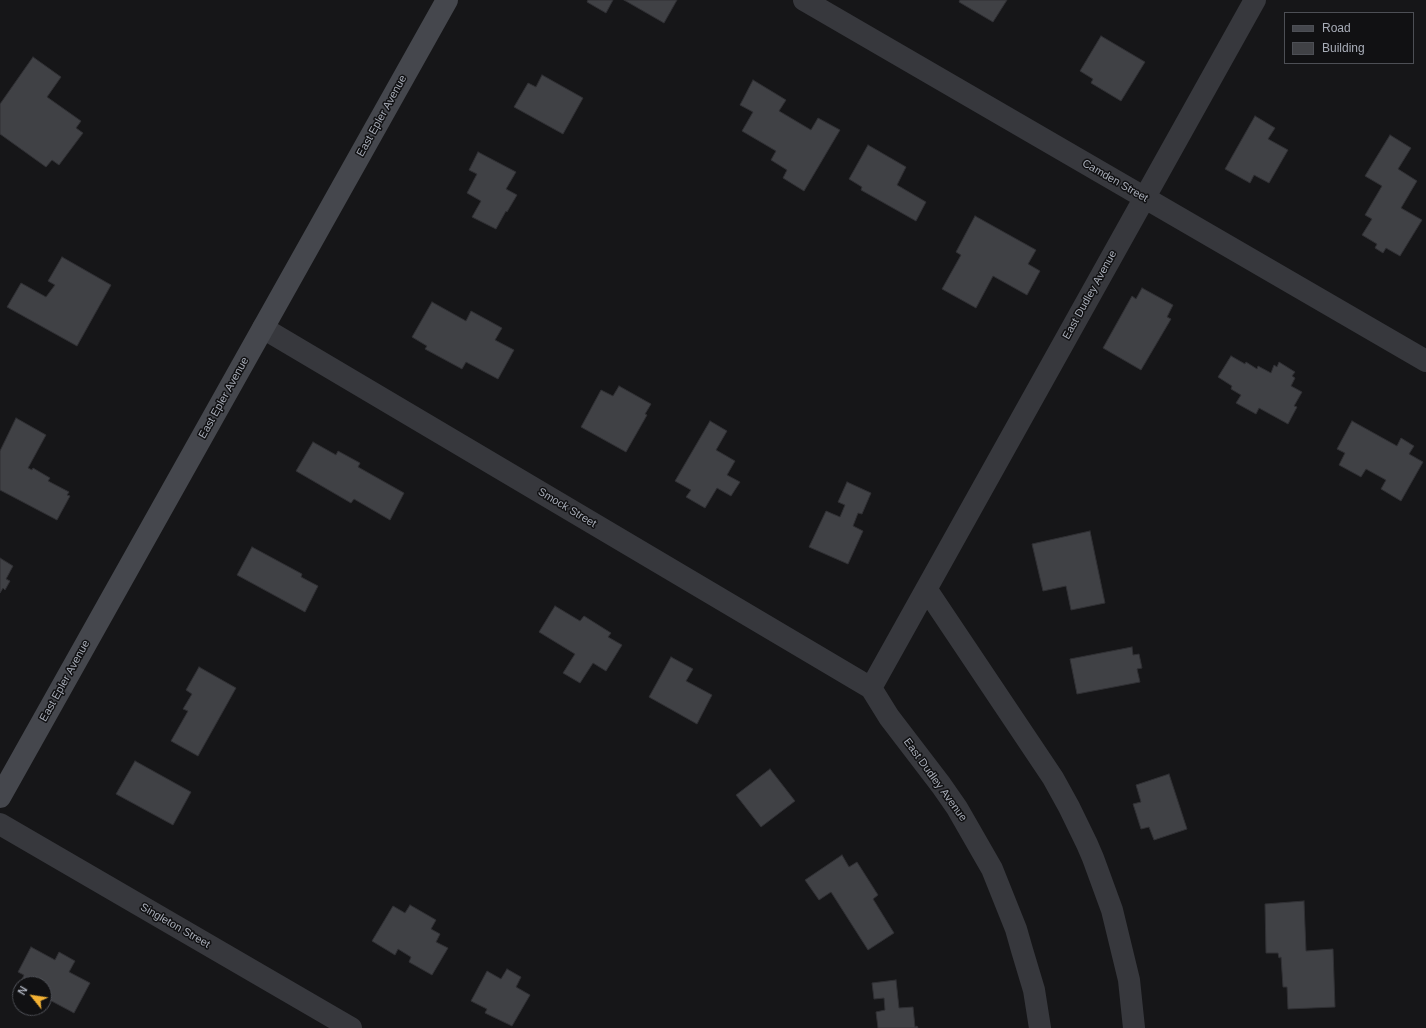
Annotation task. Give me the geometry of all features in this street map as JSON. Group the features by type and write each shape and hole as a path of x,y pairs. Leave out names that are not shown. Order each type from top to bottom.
{"street":[{"name":"East Epler Avenue","path":"0,797 447,0"},
{"name":"Camden Street","path":"804,0 1426,361"},
{"name":"East Dudley Avenue","path":"1040,1028 1034,990 1016,929 992,869 957,808 889,717 871,688 1255,0"},
{"name":"Smock Street","path":"263,328 871,688"},
{"path":"927,590 1053,778 1087,844 1112,910 1129,980 1134,1028"},
{"name":"Singleton Street","path":"0,824 351,1028"}],"building":[{"path":"588,0 613,0 606,13 587,2"},
{"path":"624,0 677,0 664,23"},
{"path":"960,0 1007,0 993,22 959,2"},
{"path":"1101,36 1145,62 1121,101 1091,83 1093,79 1080,71"},
{"path":"33,57 61,77 47,97 81,121 76,128 83,133 59,165 52,160 46,167 0,134 0,104"},
{"path":"542,75 583,98 563,134 514,107 528,83 536,87"},
{"path":"753,80 786,100 779,111 811,130 818,118 840,130 804,191 783,178 787,170 771,160 776,151 742,131 753,112 740,105"},
{"path":"1255,116 1275,128 1268,139 1288,150 1269,183 1254,175 1250,183 1225,169"},
{"path":"1390,135 1411,148 1398,169 1417,181 1401,208 1422,220 1400,256 1386,248 1383,253 1375,248 1377,244 1362,235 1372,219 1365,215 1382,186 1365,176"},
{"path":"868,145 906,167 897,185 926,202 916,221 861,190 862,187 849,179"},
{"path":"478,152 516,172 506,189 517,195 496,229 472,217 481,201 467,193 477,174 469,170"},
{"path":"975,216 1036,250 1028,264 1040,271 1027,295 993,276 976,308 942,289 961,255 956,252"},
{"path":"62,257 111,285 77,346 7,307 21,283 46,297 55,285 48,281"},
{"path":"1142,288 1173,305 1167,317 1171,319 1141,370 1103,348 1132,296 1136,299"},
{"path":"432,302 466,321 471,311 502,328 495,340 514,350 498,379 466,362 462,369 425,349 427,346 412,337"},
{"path":"1231,356 1245,364 1246,362 1257,369 1258,366 1271,373 1274,365 1277,367 1279,362 1295,372 1292,376 1295,378 1291,386 1302,392 1294,406 1297,407 1288,424 1259,408 1256,414 1236,403 1241,395 1231,389 1232,386 1218,377"},
{"path":"619,386 651,404 645,414 647,415 626,452 581,427 601,390 613,396"},
{"path":"16,418 46,435 28,468 32,470 33,468 50,478 48,481 69,492 67,495 70,496 57,520 0,490 0,451"},
{"path":"710,421 727,431 716,450 735,461 727,475 740,482 731,496 717,488 705,508 686,497 691,490 675,481"},
{"path":"1352,421 1397,446 1401,438 1414,446 1409,454 1423,462 1401,501 1381,489 1386,480 1366,469 1361,477 1339,465 1345,453 1337,449"},
{"path":"313,442 336,455 338,451 360,463 358,467 404,493 390,520 354,499 351,503 296,471"},
{"path":"847,482 871,493 862,514 858,513 853,526 863,531 848,564 809,547 826,511 840,517 845,505 838,502"},
{"path":"1090,531 1105,603 1071,610 1066,586 1043,591 1032,544"},
{"path":"252,547 302,574 301,577 318,586 305,612 237,575"},
{"path":"0,558 13,566 6,579 10,581 5,590 3,588 0,593"},
{"path":"555,606 580,621 584,616 611,633 608,637 622,645 606,671 593,663 580,683 563,673 575,654 539,632"},
{"path":"1132,647 1133,655 1139,654 1142,668 1137,669 1140,682 1077,694 1070,659"},
{"path":"671,657 693,669 686,681 712,695 697,724 649,697"},
{"path":"199,667 236,688 198,756 171,741 188,711 183,709 192,694 186,690"},
{"path":"135,761 191,792 173,825 116,794"},
{"path":"770,769 795,801 761,827 736,795"},
{"path":"1169,774 1187,829 1154,840 1149,827 1141,829 1133,804 1141,802 1136,785"},
{"path":"842,855 849,867 857,862 878,895 873,899 894,933 868,950 831,892 819,900 805,880"},
{"path":"1304,901 1306,951 1333,949 1335,1007 1288,1009 1287,987 1283,987 1281,957 1279,958 1278,953 1266,953 1265,904"},
{"path":"410,905 436,920 431,929 440,934 436,942 448,948 432,975 409,962 411,957 398,949 395,955 372,941 393,906 405,913"},
{"path":"31,947 55,960 59,952 75,961 69,972 90,983 74,1013 52,1001 52,976 24,976 18,972"},
{"path":"507,969 521,977 516,987 530,995 512,1026 485,1013 487,1009 471,1001 487,971 501,979"},
{"path":"896,980 899,1008 913,1007 915,1027 917,1026 918,1028 878,1028 876,1012 885,1010 884,998 874,999 872,983"}]}
